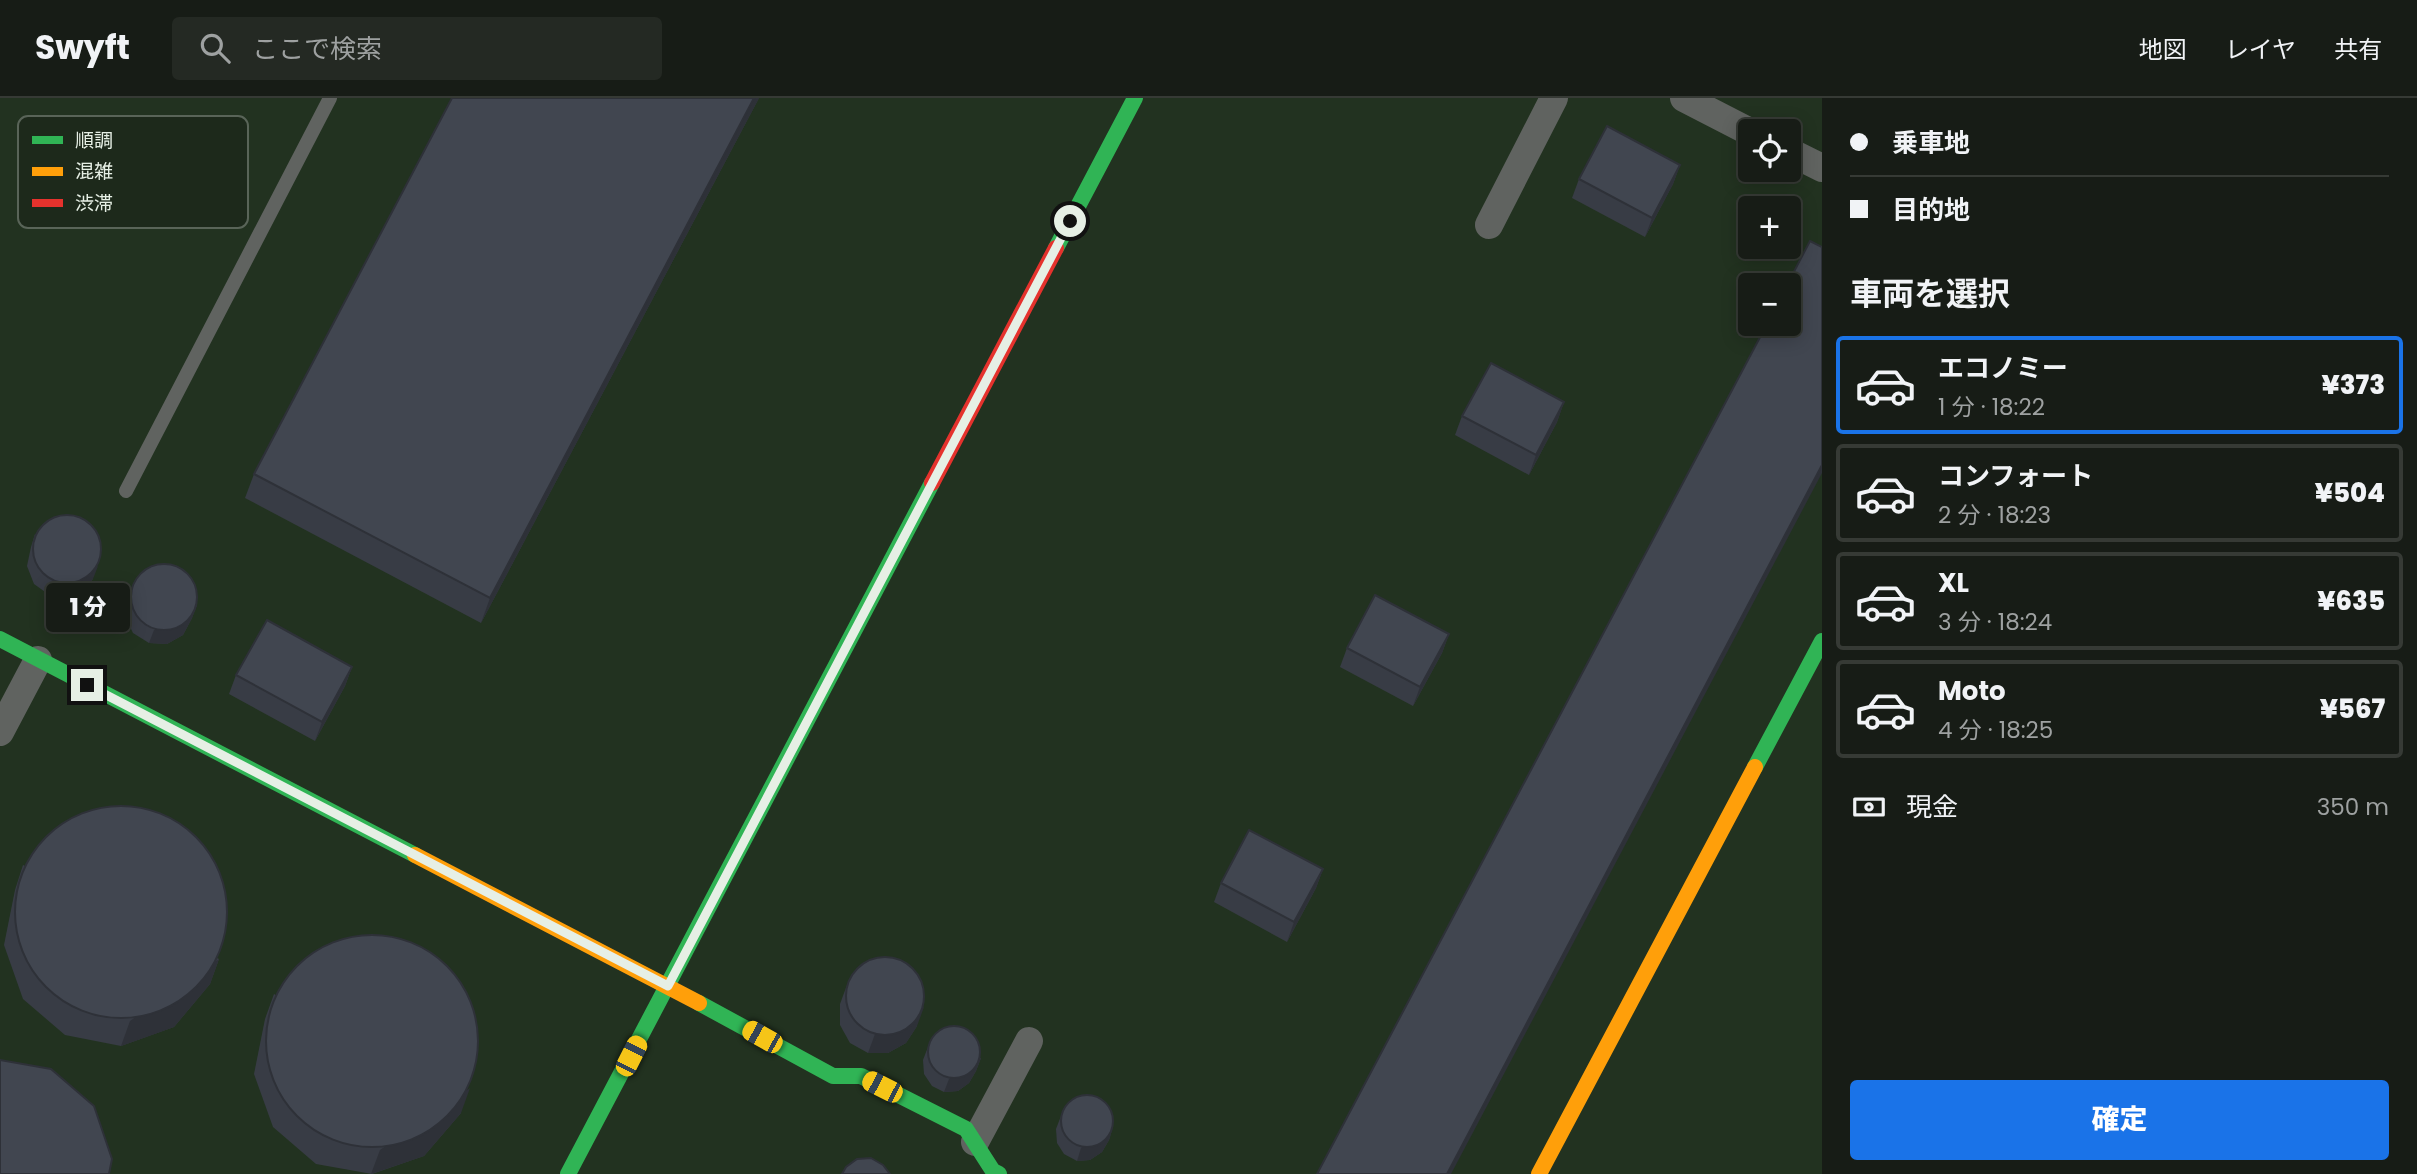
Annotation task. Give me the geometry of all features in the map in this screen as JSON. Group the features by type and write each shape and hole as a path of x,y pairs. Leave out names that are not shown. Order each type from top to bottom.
{"street":[{"path":"568,1174 1135,98"},
{"path":"1489,225 1554,98"},
{"path":"1684,98 1738,126"},
{"path":"1801,158 1822,168"},
{"path":"0,639 668,986 833,1076 861,1076 966,1129 993,1171 999,1174"},
{"path":"1539,1174 1822,641"},
{"path":"0,732 38,660"},
{"path":"975,1142 1029,1041"}],"lane":[{"path":"126,491 330,98"}],"shaded area":[{"path":"0,98 1822,98 1822,1174 0,1174"}],"building":[{"path":"452,98 754,98 490,598 254,474"},
{"path":"1607,126 1680,165 1652,218 1579,179"},
{"path":"1810,241 1822,247 1822,465 1447,1174 1317,1174 1761,336 1801,336 1801,273 1793,273"},
{"path":"1491,363 1564,402 1536,455 1462,416"},
{"path":"60,515 74,515 86,520 96,530 101,549 96,568 86,578 74,583 60,583 48,578 38,568 33,556 33,542 38,530 48,520"},
{"path":"158,564 170,564 188,573 195,584 195,610 188,621 177,628 158,630 145,625 136,616 131,603 131,591 136,578 145,569"},
{"path":"1375,595 1449,634 1420,687 1347,648"},
{"path":"267,620 352,667 322,722 236,675"},
{"path":"121,806 162,814 180,823 196,837 210,853 219,871 227,912 219,953 210,971 196,987 180,1001 162,1010 121,1018 80,1010 62,1001 46,987 32,971 23,953 15,912 23,871 32,853 46,837 62,823 80,814"},
{"path":"1249,830 1323,869 1294,922 1221,883"},
{"path":"372,935 413,943 431,952 447,966 461,982 470,1000 478,1041 470,1082 461,1100 447,1116 431,1130 413,1139 372,1147 331,1139 313,1130 297,1116 283,1100 274,1082 266,1041 274,1000 283,982 297,966 313,952 331,943"},
{"path":"885,957 900,960 917,974 924,996 921,1011 907,1028 885,1035 870,1032 853,1018 846,996 849,981 863,964"},
{"path":"954,1026 973,1033 980,1052 973,1071 954,1078 935,1071 928,1052 935,1033"},
{"path":"0,1060 51,1069 94,1106 112,1159 109,1174 0,1174"},
{"path":"1087,1095 1106,1102 1113,1121 1106,1140 1087,1147 1068,1140 1061,1121 1068,1102"},
{"path":"871,1158 883,1165 890,1174 842,1174 846,1167 857,1159"}],"traffic: fast":[{"path":"1056,248 1135,98"},
{"path":"568,1174 932,483"},
{"path":"0,639 415,855"},
{"path":"1755,767 1822,641"},
{"path":"699,1003 833,1076 861,1076 966,1129 993,1171 999,1174"}],"traffic: slow":[{"path":"1539,1174 1755,767"},
{"path":"415,855 699,1003"}],"traffic: jam":[{"path":"932,483 1056,248"}],"route":[{"path":"87,685 668,986 1070,221"}]}
